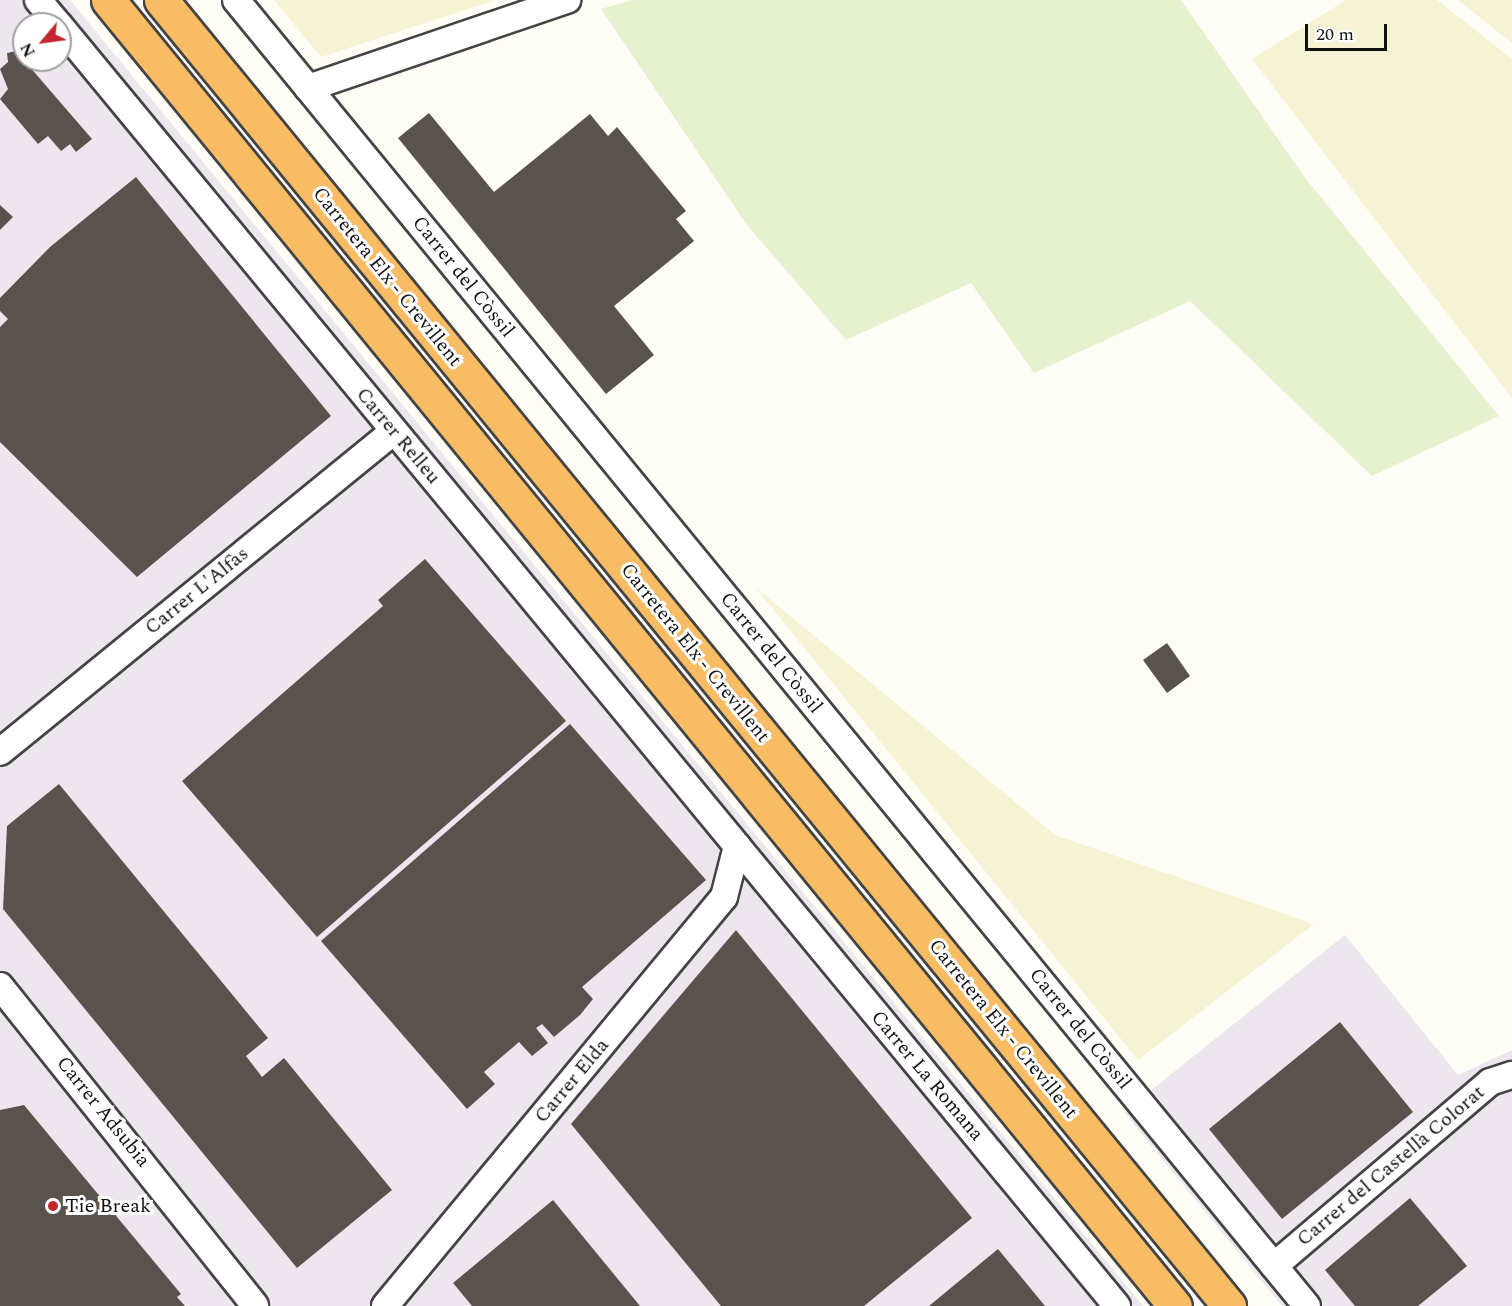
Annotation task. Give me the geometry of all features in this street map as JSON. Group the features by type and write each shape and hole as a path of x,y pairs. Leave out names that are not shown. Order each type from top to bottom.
{"highway":[{"name":"Carretera Elx - Crevillent","path":"108,0 1175,1306"},
{"name":"Carretera Elx - Crevillent","path":"161,0 1229,1306"}],"street":[{"name":"Carrer Relleu","path":"38,0 48,12"},
{"name":"Carrer del Còssil","path":"236,0 1307,1306"},
{"path":"308,88 567,0"},
{"name":"Carrer Relleu","path":"72,41 737,846"},
{"name":"Carrer L'Alfàs","path":"0,752 394,431"},
{"name":"Carrer Elda","path":"385,1306 724,897 737,846"},
{"name":"Carrer La Romana","path":"737,846 1117,1306"},
{"name":"Carrer Adsubia","path":"0,986 253,1300"},
{"name":"Carrer del Castellà Colorat","path":"1274,1266 1490,1082 1510,1079"}],"shaded area":[{"path":"0,0 70,0 1143,1306 0,1306"},
{"path":"274,0 495,0 321,57"},
{"path":"1346,0 1437,0 1512,59 1512,398 1252,59"},
{"path":"1458,0 1512,0 1512,43"},
{"path":"755,587 1055,835 1314,924 1138,1060"},
{"path":"1345,935 1458,1075 1512,1050 1512,1306 1282,1306 1124,1112"}],"green space":[{"path":"632,0 1181,0 1306,179 1499,416 1372,476 1190,301 1034,373 971,283 846,340 747,225 601,9"}],"building":[{"path":"12,52 12,72 34,72 92,139 76,152 70,144 61,151 48,136 38,144 0,99 8,89 0,69 8,62 7,53"},
{"path":"429,113 494,192 590,114 608,136 617,127 686,211 676,219 694,241 614,306 654,355 606,394 398,138"},
{"path":"136,177 331,416 137,577 0,442 0,327 8,319 0,311 0,298 50,247"},
{"path":"0,205 13,217 0,230"},
{"path":"425,559 566,721 317,937 182,781 383,606 378,600"},
{"path":"1167,643 1190,676 1167,693 1143,660"},
{"path":"570,724 706,880 582,987 593,999 580,1015 554,1037 542,1024 536,1028 548,1043 532,1056 519,1042 484,1072 495,1084 467,1109 321,941"},
{"path":"59,784 268,1038 246,1056 262,1077 284,1058 392,1190 297,1268 3,909 7,826"},
{"path":"736,930 972,1218 864,1306 721,1306 571,1124"},
{"path":"1340,1022 1413,1112 1282,1219 1209,1129"},
{"name":"Tie Break","path":"24,1105 181,1294 177,1297 185,1306 0,1306 0,1110"},
{"path":"1410,1198 1467,1266 1418,1306 1355,1306 1325,1270"},
{"path":"553,1200 640,1306 472,1306 453,1283"},
{"path":"998,1249 1045,1306 929,1306"}],"place":[{"name":"Tie Break","path":"53,1206"}]}
